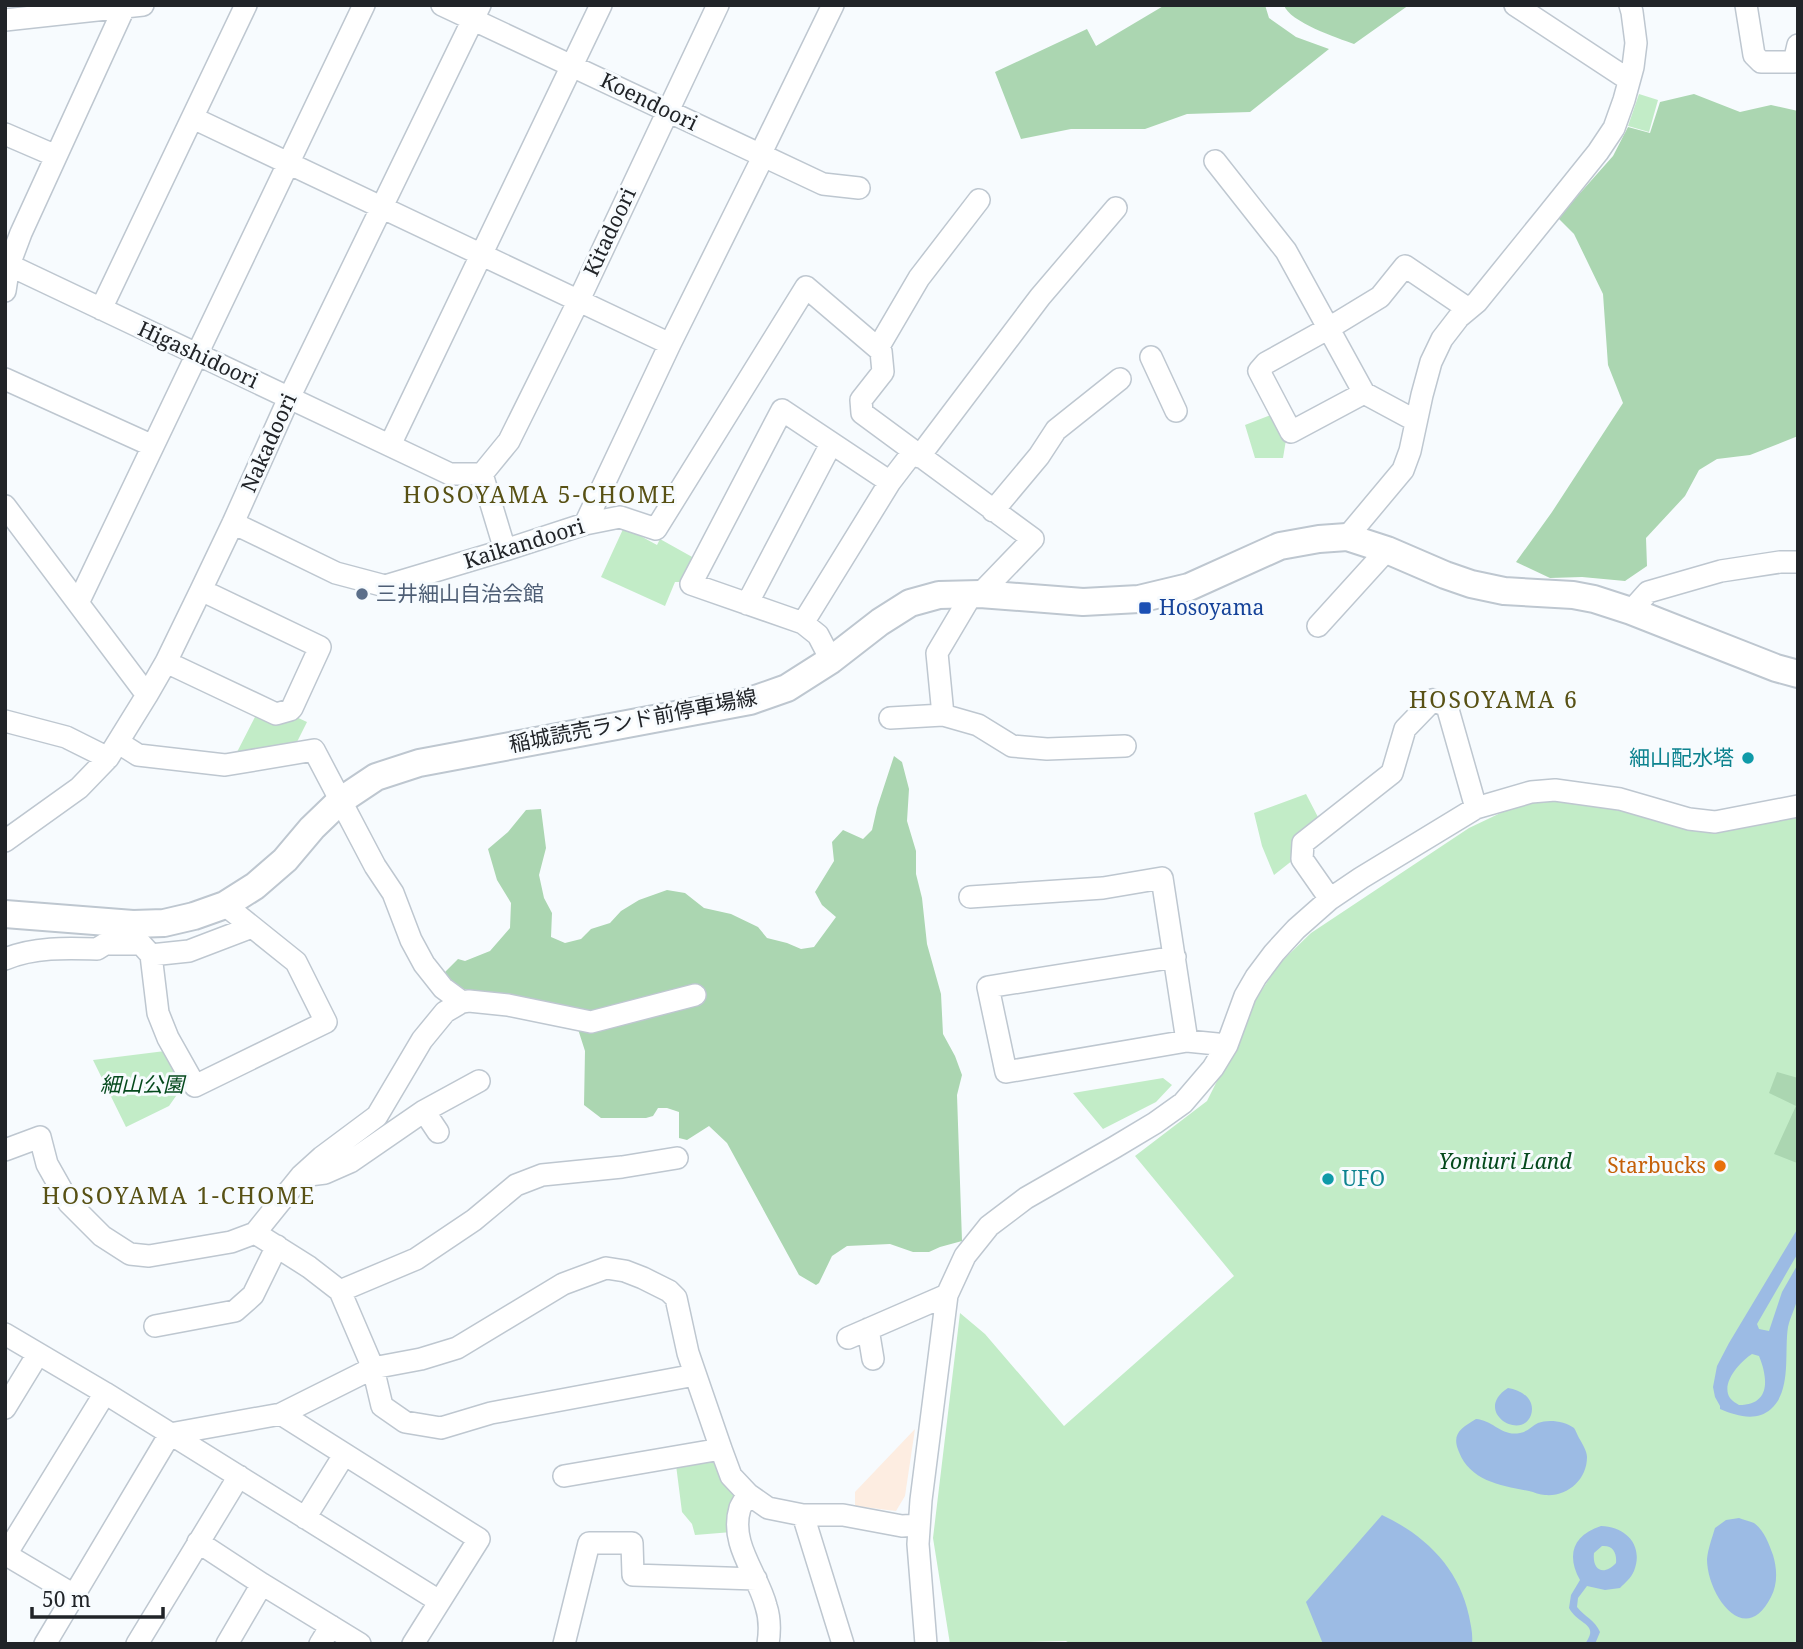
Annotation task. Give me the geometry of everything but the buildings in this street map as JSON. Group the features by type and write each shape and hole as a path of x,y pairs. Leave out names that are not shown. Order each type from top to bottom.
{"main road":[{"name":"稲城読売ランド前停車場線","path":"5,914 133,924 164,923 194,916 225,905 255,886 285,860 340,801 376,777 419,762 750,701 787,688 910,603 939,595 976,594 1083,602 1139,599 1189,587 1280,546 1320,539 1347,537 1387,550 1442,583 1594,599 1798,674"}],"street":[{"path":"101,309 246,5"},
{"path":"78,603 364,5"},
{"name":"Koendoori","path":"442,5 476,12 573,66 823,184 859,188"},
{"path":"390,444 601,5"},
{"name":"Kitadoori","path":"482,474 509,441 578,302 718,5"},
{"path":"585,524 833,5"},
{"path":"1515,5 1629,80"},
{"path":"1347,537 1403,470 1431,362 1442,339 1467,308 1477,302 1598,152 1614,128 1624,100 1636,43 1630,5"},
{"path":"1746,5 1754,55 1761,62 1794,62 1798,45"},
{"path":"5,20 133,7"},
{"path":"5,291 13,229 56,156 133,7"},
{"name":"Nakadoori","path":"5,841 79,788 113,751 166,662 289,398 476,12"},
{"path":"193,118 670,344"},
{"path":"5,134 56,156"},
{"path":"1214,161 1286,251 1364,393 1416,421"},
{"path":"943,715 937,653 976,594 1033,539 862,414 861,400 883,372 879,349 919,278 979,200"},
{"path":"803,623 890,482 916,454 1040,296 1115,208"},
{"name":"Higashidoori","path":"9,265 450,474 482,474"},
{"path":"1364,393 1291,432 1259,371 1266,363 1380,297 1405,266 1467,308"},
{"name":"Kaikandoori","path":"233,523 336,573 385,586 585,524 620,517 656,529 806,288 879,349"},
{"path":"1151,357 1176,411"},
{"path":"5,379 153,446"},
{"path":"993,511 1039,456 1056,430 1120,379"},
{"path":"831,660 818,635 803,623 691,584 782,410 890,482"},
{"path":"747,604 831,444"},
{"path":"482,474 505,550"},
{"path":"5,506 147,695"},
{"path":"1318,626 1387,550"},
{"path":"1631,611 1648,593 1721,571 1798,562"},
{"path":"166,662 276,714 292,708 320,647 201,590"},
{"path":"1330,899 1302,859 1303,843 1392,773 1405,729 1433,700 1447,706 1476,808"},
{"path":"890,718 943,715 978,725 1012,746 1047,749 1125,746"},
{"path":"5,720 113,751 225,765 314,750 393,893 411,940 424,964 443,989 462,1002"},
{"path":"926,1644 918,1544 919,1525 947,1296 965,1255 989,1226 1026,1198 1125,1141 1183,1103 1213,1068 1227,1045 1245,996 1274,953 1296,929 1330,899 1361,878 1476,808 1531,792 1555,790 1620,799 1689,820 1715,822 1798,806"},
{"path":"970,897 1103,888 1162,878 1187,1041"},
{"path":"5,959 33,950 97,949 105,944 141,944 151,955 158,1013 168,1038 195,1086 326,1022 296,962 225,905"},
{"path":"151,955 189,951 252,927"},
{"path":"1175,957 988,988 1006,1072 1187,1041 1227,1045"},
{"path":"5,1150 40,1136 47,1164 69,1203 102,1236 130,1254 149,1256 231,1242 255,1233 302,1176 322,1157 377,1116 422,1040 445,1012 462,1002 469,1000 508,1005 591,1021 695,995"},
{"path":"302,1176 325,1173 350,1162 425,1111 479,1081"},
{"path":"425,1111 438,1132"},
{"path":"340,1291 416,1259 474,1220 516,1185 542,1175 677,1158"},
{"path":"255,1233 309,1267 340,1291 373,1368 383,1406 405,1422 441,1428 491,1413 695,1375"},
{"path":"155,1326 234,1311 253,1295 277,1246"},
{"path":"45,1644 170,1434 281,1413 373,1368 421,1359 457,1348 563,1284 606,1268 625,1270 676,1298 695,1375 731,1476 748,1494 768,1508 803,1515 843,1515 902,1526 919,1525"},
{"path":"848,1338 947,1296"},
{"path":"868,1329 873,1359"},
{"path":"5,1334 439,1601"},
{"path":"5,1408 38,1354"},
{"path":"74,1595 6,1555 104,1393"},
{"path":"281,1413 480,1539 413,1644"},
{"path":"564,1476 721,1448"},
{"path":"305,1518 344,1455"},
{"path":"142,1642 198,1542 239,1476"},
{"path":"748,1494 740,1508 739,1542 766,1606 770,1630 768,1644"},
{"path":"803,1515 843,1644"},
{"path":"198,1542 262,1584 325,1635 360,1644"},
{"path":"564,1644 589,1543 632,1544 633,1574 755,1579"},
{"path":"227,1644 262,1584"}],"shaded area":[{"path":"915,1429 905,1496 896,1511 855,1506 855,1492"}],"green space":[{"path":"1165,5 1265,5 1269,18 1296,37 1329,49 1250,112 1187,114 1145,129 1071,129 1021,139 995,72 1087,29 1096,46"},
{"path":"1284,5 1409,5 1354,44 1304,23"},
{"path":"1639,94 1658,100 1649,132 1628,126"},
{"path":"1694,94 1740,112 1771,105 1798,111 1798,436 1750,455 1717,459 1699,470 1685,496 1646,538 1647,566 1625,581 1582,577 1550,578 1516,562 1623,403 1608,365 1603,294 1574,234 1558,218 1613,156 1628,127 1650,133 1660,102"},
{"path":"1273,414 1286,440 1283,458 1255,458 1245,425"},
{"path":"624,527 657,545 660,539 694,558 682,582 675,582 665,606 601,577"},
{"path":"256,715 294,716 307,722 294,748 235,756"},
{"path":"894,756 902,762 909,789 907,821 916,851 916,874 922,898 927,944 941,994 943,1034 962,1075 957,1095 962,1241 929,1252 913,1252 890,1244 847,1246 832,1256 816,1285 799,1275 727,1143 709,1126 687,1140 679,1138 679,1112 658,1108 653,1116 646,1118 601,1118 584,1105 585,1051 577,1026 576,1011 561,1005 531,1005 456,987 443,974 458,959 465,961 490,951 510,928 511,903 497,880 488,849 508,832 526,810 541,809 546,848 539,875 544,898 552,913 551,937 565,943 581,939 591,929 610,923 621,911 639,900 667,890 685,893 704,908 731,914 758,927 767,938 801,949 814,947 836,917 822,905 815,892 834,861 832,842 843,830 863,839 872,830"},
{"path":"1306,794 1319,819 1293,860 1274,875 1262,846 1254,813"},
{"name":"Yomiuri Land","path":"1546,800 1590,804 1686,826 1798,816 1798,1644 1071,1644 1066,1641 950,1644 933,1538 960,1313 985,1334 1064,1426 1234,1276 1135,1156 1207,1101 1254,1002 1279,964 1311,933 1469,828 1511,808"},
{"name":"細山公園","path":"165,1051 183,1086 169,1106 126,1127 93,1060"},
{"path":"1777,1072 1798,1078 1797,1163 1774,1154 1796,1106 1769,1093"},
{"path":"1163,1078 1172,1085 1156,1102 1103,1129 1073,1093"},
{"path":"718,1458 734,1496 732,1532 695,1535 692,1524 682,1512 676,1465"}],"water":[{"path":"1798,1228 1798,1253 1757,1324 1759,1329 1769,1331 1782,1292 1798,1264 1798,1296 1788,1327 1785,1382 1778,1401 1765,1413 1753,1417 1720,1409 1713,1387 1717,1366","holes":["1752,1354 1759,1356 1765,1381 1762,1395 1749,1404 1739,1405 1731,1399 1728,1392 1730,1379 1747,1357"]},
{"path":"1508,1388 1522,1393 1529,1400 1532,1409 1526,1423 1510,1424 1497,1414 1495,1406 1498,1397"},
{"path":"1476,1419 1514,1434 1547,1421 1570,1426 1575,1429 1586,1452 1584,1473 1568,1490 1553,1495 1541,1495 1508,1487 1479,1476 1464,1462 1456,1441 1459,1432"},
{"path":"1382,1515 1426,1543 1448,1568 1464,1599 1472,1644 1323,1644 1306,1602"},
{"path":"1739,1518 1754,1523 1761,1529 1776,1571 1771,1597 1761,1612 1750,1618 1739,1617 1720,1601 1713,1587 1707,1559 1715,1528 1726,1520"},
{"path":"1601,1526 1618,1530 1631,1539 1637,1553 1633,1574 1620,1588 1605,1590 1587,1586 1578,1598 1577,1607 1600,1632 1595,1644 1585,1644 1589,1637 1589,1628 1569,1608 1571,1595 1580,1580 1573,1554 1578,1540","holes":["1602,1546 1614,1550 1616,1563 1600,1570 1595,1564 1594,1553"]}],"place":[{"name":"三井細山自治会館","path":"362,594"},
{"name":"Hosoyama","path":"1145,608"},
{"name":"細山配水塔","path":"1748,758"},
{"name":"Starbucks","path":"1720,1166"},
{"name":"UFO","path":"1328,1179"}],"district":[{"name":"HOSOYAMA 5-CHOME","path":"540,495"},
{"name":"HOSOYAMA 6","path":"1494,700"},
{"name":"HOSOYAMA 1-CHOME","path":"179,1196"}]}
